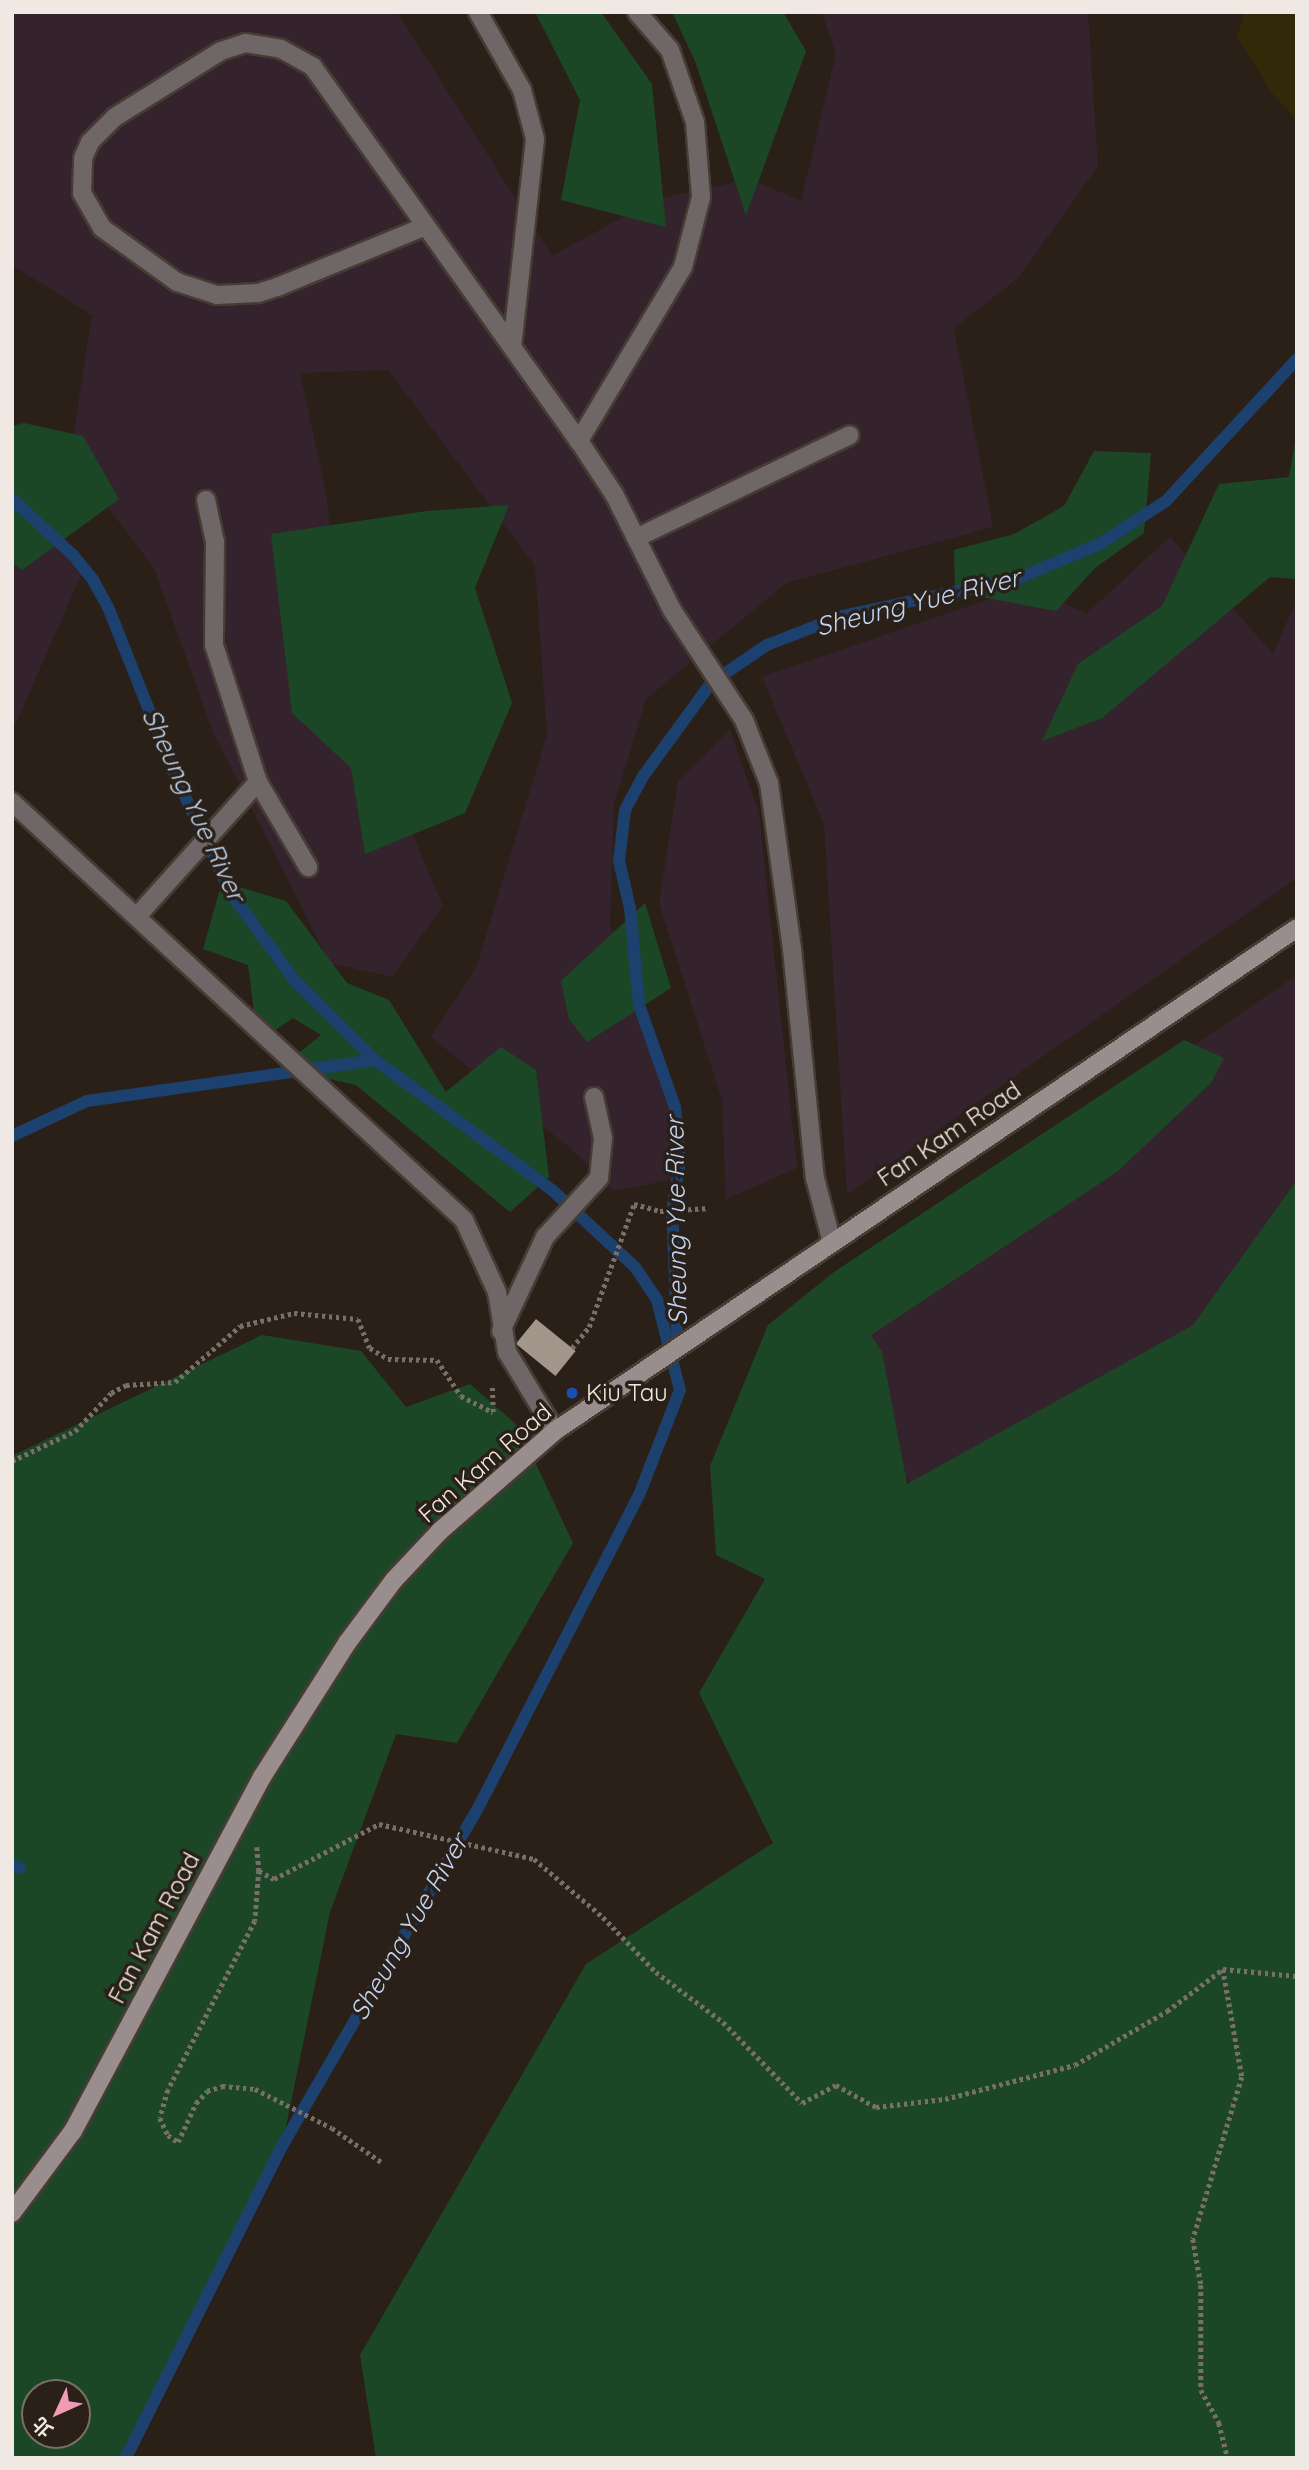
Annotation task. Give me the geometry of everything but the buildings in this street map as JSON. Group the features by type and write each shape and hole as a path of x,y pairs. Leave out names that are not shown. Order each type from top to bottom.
{"main road":[{"name":"Fan Kam Road","path":"12,2213 73,2131 262,1777 347,1643 394,1580 440,1531 555,1431 1297,928"}],"street":[{"path":"478,12 522,90 535,139 512,346"},
{"path":"579,441 683,267 701,197 695,122 670,50 637,12"},
{"path":"426,226 277,287 248,295 217,295 177,282 102,228 82,193 83,158 90,142 115,117 221,51 245,43 281,50 313,67 579,441 636,538 672,610 744,719 769,783 792,949 814,1178 832,1243"},
{"path":"636,538 850,435"},
{"path":"206,500 215,542 214,645 258,782 308,867"},
{"path":"139,914 258,782"},
{"path":"12,802 139,914 464,1220 497,1292 501,1331 507,1352 555,1431"},
{"path":"501,1331 545,1237 599,1178 603,1138 594,1097"}],"path":[{"path":"572,1348 589,1327 634,1204 660,1212 709,1208"},
{"path":"12,1461 75,1431 111,1393 126,1385 175,1382 240,1326 294,1313 358,1319 370,1348 388,1359 437,1360 461,1396 493,1412 492,1359 501,1331"},
{"path":"257,1842 259,1871 274,1879 379,1824 534,1859 603,1917 656,1972 723,2022 802,2103 836,2085 876,2107 945,2099 1074,2064 1167,2011 1223,1969 1297,1976"},
{"path":"259,1865 255,1921 167,2090 160,2118 169,2136 178,2142 196,2103 208,2091 222,2086 255,2089 332,2128 383,2163"},
{"path":"1223,1969 1242,2077 1193,2239 1201,2285 1201,2390 1219,2423 1228,2458"}],"shaded area":[{"path":"12,12 397,12 552,256 654,200 750,179 801,201 836,54 822,12 1088,12 1098,166 1018,278 954,328 993,527 786,583 646,699 614,804 610,926 674,1103 679,1178 615,1191 569,1147 431,1037 476,968 547,735 535,566 388,370 300,373 326,492 346,677 443,906 392,977 330,963 213,732 154,568 70,457 92,315 12,265"},
{"path":"12,493 85,566 12,732"},
{"path":"1170,537 1273,654 1297,599 1297,878 847,1194 824,824 762,677 1030,585 1086,614"},
{"path":"730,730 759,813 797,1168 726,1199 722,1100 659,903 678,781"},
{"path":"1297,975 1297,1180 1193,1325 910,1483 796,1317"}],"green space":[{"path":"535,12 601,12 652,84 666,227 561,200 580,100"},
{"path":"672,12 783,12 806,51 746,215 695,61"},
{"path":"24,423 83,436 119,499 22,570 12,563 12,426"},
{"path":"1297,431 1297,579 1270,577 1102,718 1042,741 1078,664 1162,606 1219,484 1289,477"},
{"path":"1094,451 1151,453 1144,533 1095,568 1056,611 955,592 954,550 1014,534 1064,506"},
{"path":"509,505 475,588 512,703 465,813 365,854 351,768 292,713 271,534 427,511"},
{"path":"222,882 286,901 347,983 389,1000 446,1092 501,1047 536,1070 549,1177 510,1212 356,1085 281,1068 321,1035 293,1018 258,1042 248,965 203,949"},
{"path":"645,903 671,988 587,1042 569,1019 561,981"},
{"path":"1184,1040 1224,1058 1211,1083 1117,1172 871,1335 882,1352 907,1484 1193,1325 1297,1180 1297,2458 376,2458 360,2355 586,1964 773,1843 699,1693 765,1579 716,1555 710,1466 768,1325 834,1272"},
{"path":"262,1335 361,1351 406,1407 470,1384 518,1426 573,1543 457,1743 396,1734 330,1912 282,2146 126,2458 12,2458 12,1456"}],"sand":[{"path":"1244,12 1297,12 1297,120 1271,92 1237,37"}],"waterway":[{"name":"Sheung Yue River","path":"678,1351 672,1210 680,1162 675,1107 639,1005 630,908 619,861 625,810 644,775 711,683 767,645 842,616 1019,578 1100,544 1166,501 1297,359"},
{"name":"Sheung Yue River","path":"12,499 73,555 93,580 108,607 174,773 230,892 295,981 375,1060 552,1190 635,1267 657,1300 680,1390 639,1495 478,1808 282,2146 126,2458"},
{"path":"12,1136 87,1101 375,1060"},
{"path":"12,1864 20,1868"}],"place":[{"name":"Kiu Tau","path":"572,1393"}]}
